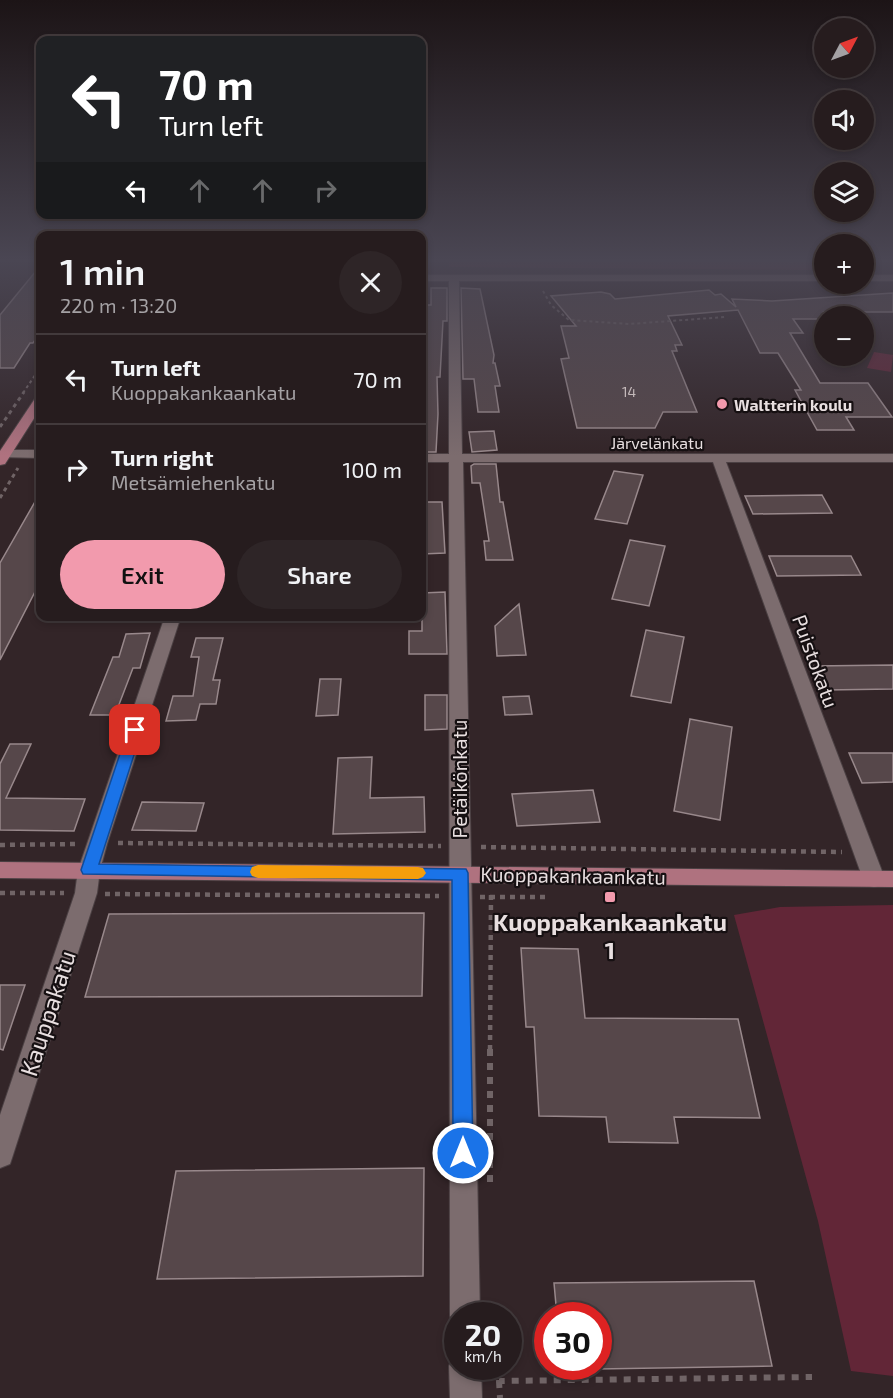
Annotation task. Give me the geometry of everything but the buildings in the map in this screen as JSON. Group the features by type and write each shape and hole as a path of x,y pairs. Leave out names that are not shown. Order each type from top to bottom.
{"main road":[{"path":"3,458 36,406"},
{"name":"Kuoppakankaankatu","path":"0,870 884,879"}],"street":[{"name":"Petäikönkatu","path":"455,325 465,1302"},
{"path":"3,458 36,454"},
{"name":"Järvelänkatu","path":"426,458 893,458"},
{"name":"Puistokatu","path":"718,458 864,852 884,879"},
{"name":"Kauppakatu","path":"0,1155 86,893 89,870 171,621"},
{"path":"465,1380 466,1398"}],"path":[{"path":"0,427 36,374"},
{"path":"0,498 26,454"},
{"path":"114,843 864,852"},
{"path":"0,845 83,844"},
{"path":"0,892 68,893"},
{"path":"113,895 433,896"},
{"path":"490,1193 491,897"},
{"path":"500,1398 499,1381 812,1377"}],"shaded area":[{"path":"874,352 893,355 891,372 867,368 874,366"},
{"path":"893,905 893,1376 851,1371 818,1221 734,915 780,907"}],"slow traffic":[{"path":"258,872 418,873"}],"place":[{"name":"Waltterin koulu","path":"722,404"},
{"name":"Kuoppakankaankatu 1","path":"610,897"}],"route":[{"path":"135,730 89,870 460,873 463,1153"}]}
